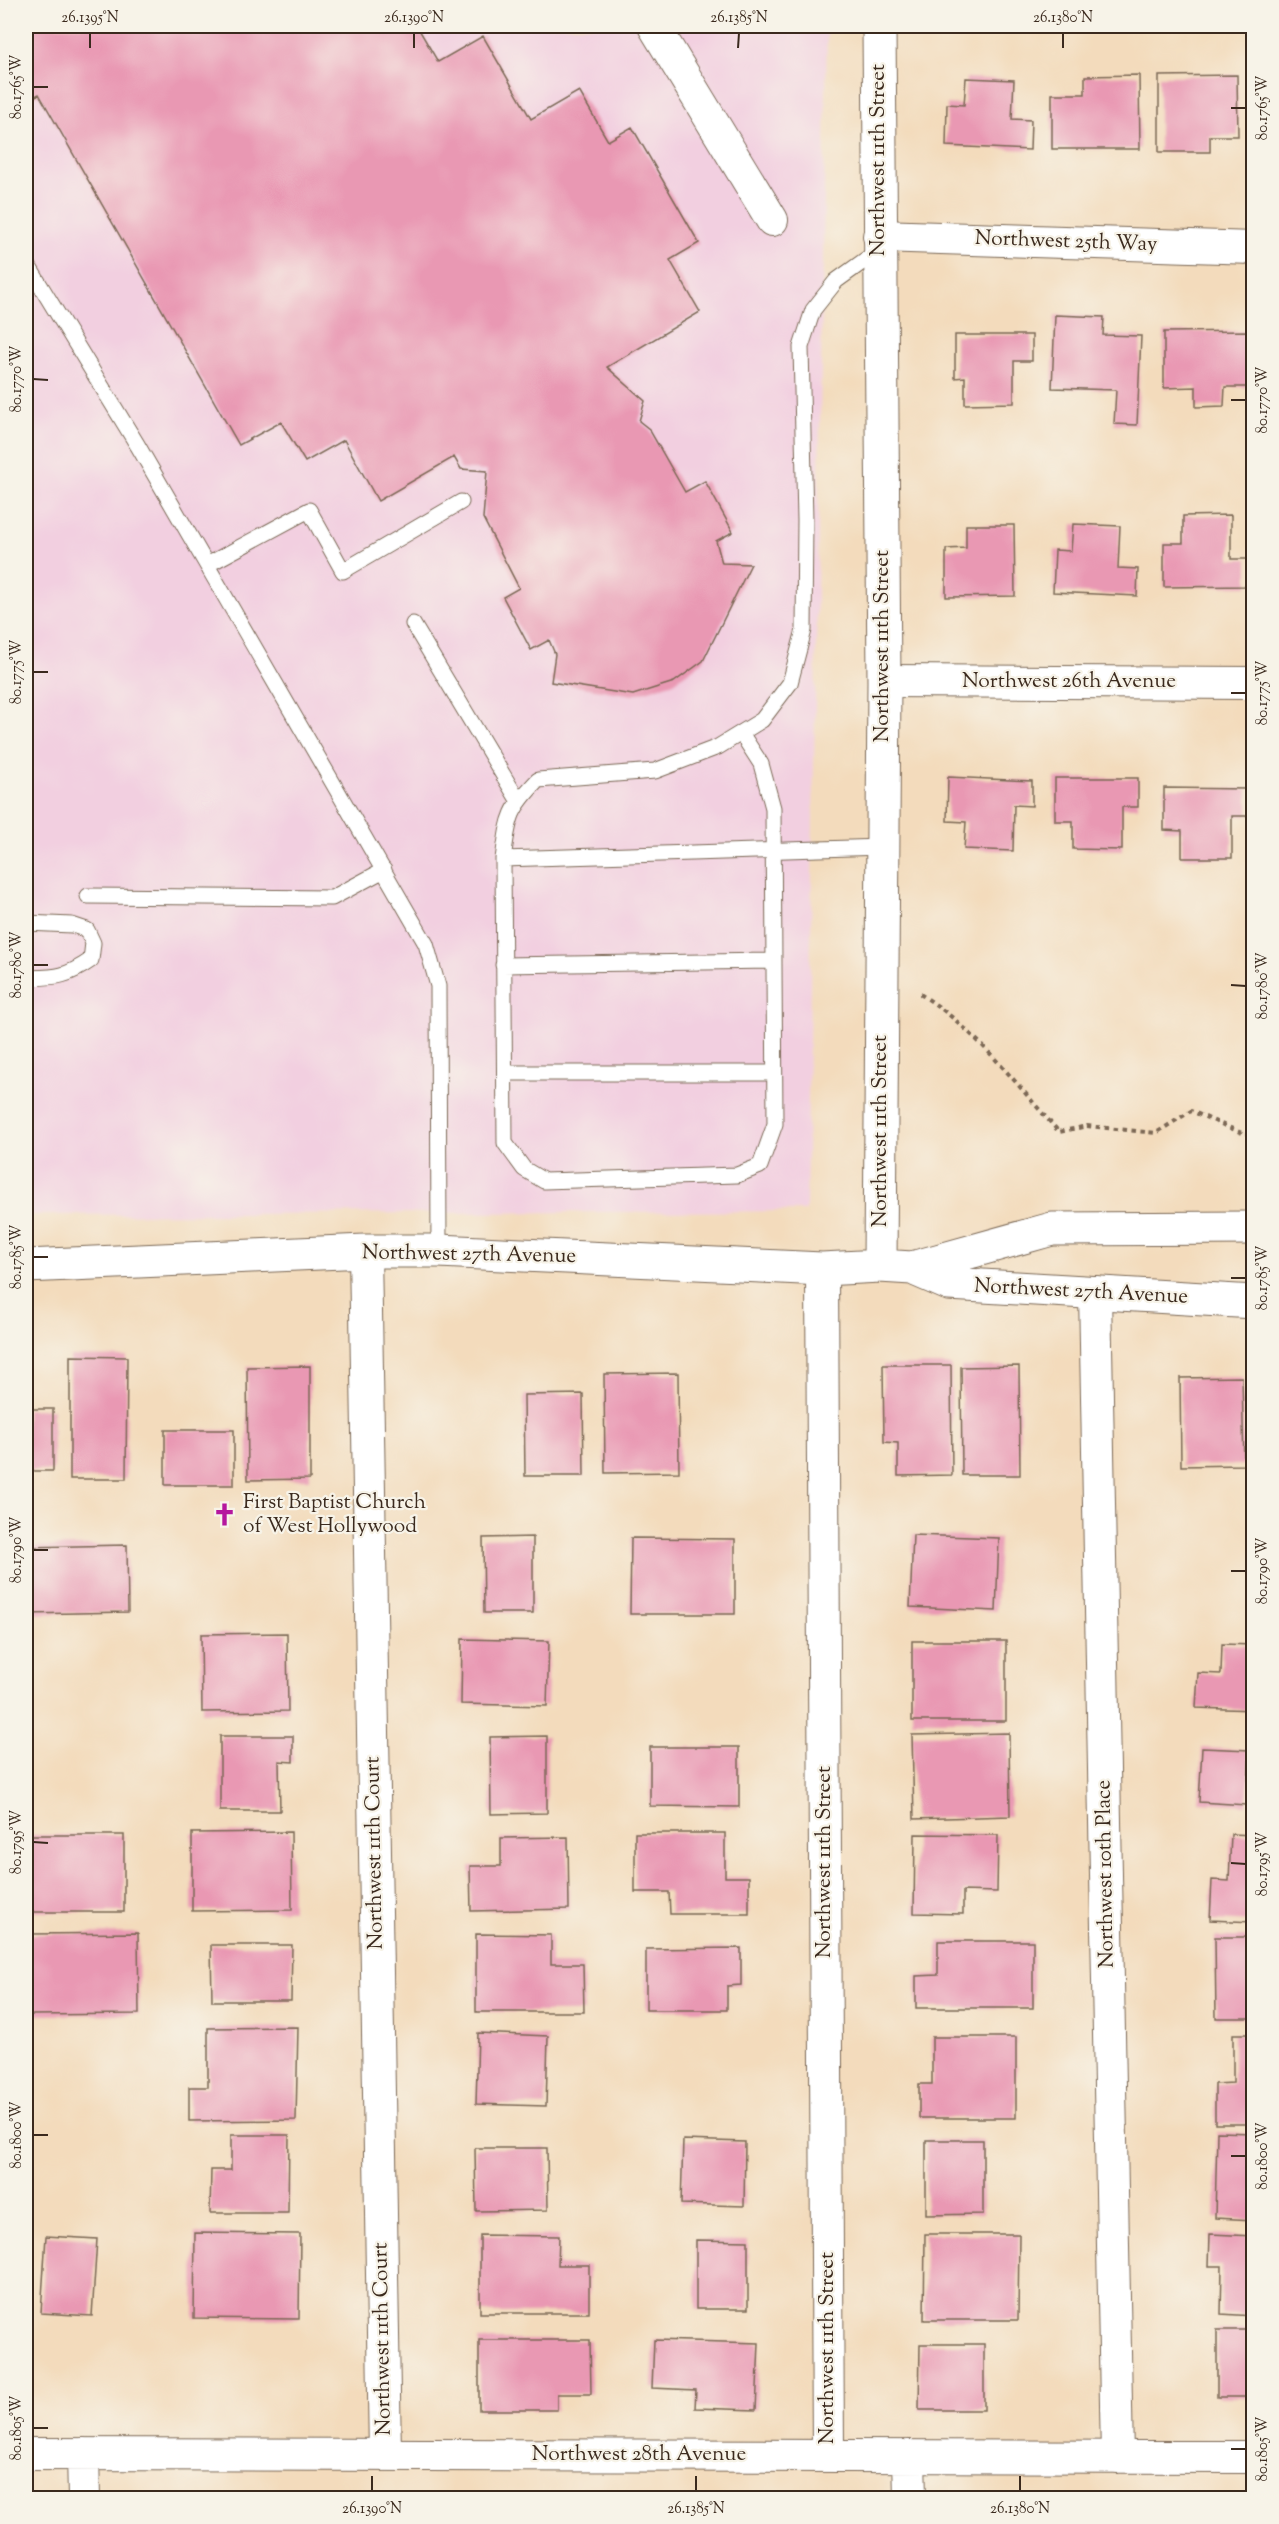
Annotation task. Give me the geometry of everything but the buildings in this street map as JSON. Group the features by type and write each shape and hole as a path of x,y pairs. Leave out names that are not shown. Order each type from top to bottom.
{"street":[{"path":"654,26 772,220"},
{"name":"Northwest 11th Street","path":"879,26 884,681 883,846 896,1267"},
{"name":"Northwest 25th Way","path":"879,243 1254,248"},
{"name":"Northwest 26th Avenue","path":"884,681 1254,683"},
{"name":"Northwest 27th Avenue","path":"26,1266 365,1251 439,1251 822,1269 896,1267 1052,1229 1254,1228"},
{"name":"Northwest 11th Court","path":"365,1251 385,2454"},
{"name":"Northwest 27th Avenue","path":"896,1267 949,1284 1254,1302"},
{"name":"Northwest 11th Street","path":"822,1269 828,2456"},
{"name":"Northwest 10th Place","path":"1095,1292 1117,2457"},
{"name":"Northwest 28th Avenue","path":"26,2454 1254,2457"},
{"path":"83,2454 84,2499"},
{"path":"909,2456 910,2499"}],"lane":[{"path":"741,733 761,764 773,808 775,1124 760,1166 737,1175 544,1181 524,1169 505,1143 502,859 510,817 518,800 538,780 655,771 718,747 762,720 790,683 804,630 806,520 801,347 813,310 836,281 879,243"},
{"path":"26,262 207,565 426,944 438,986 439,1251"},
{"path":"207,565 309,510 343,571 461,502"},
{"path":"413,624 518,800"},
{"path":"502,859 883,846"},
{"path":"87,896 332,898 384,870"},
{"path":"26,923 72,925 87,930 93,943 91,960 78,969 60,977 26,978"},
{"path":"503,965 774,960"},
{"path":"505,1073 774,1073"}],"path":[{"path":"920,994 945,1009 982,1046 1059,1132 1087,1126 1156,1133 1191,1111 1242,1133 1254,1134"}],"shaded area":[{"path":"26,26 827,26 806,1211 26,1215"}],"place":[{"name":"First Baptist Church of West Hollywood","path":"225,1515"}]}
